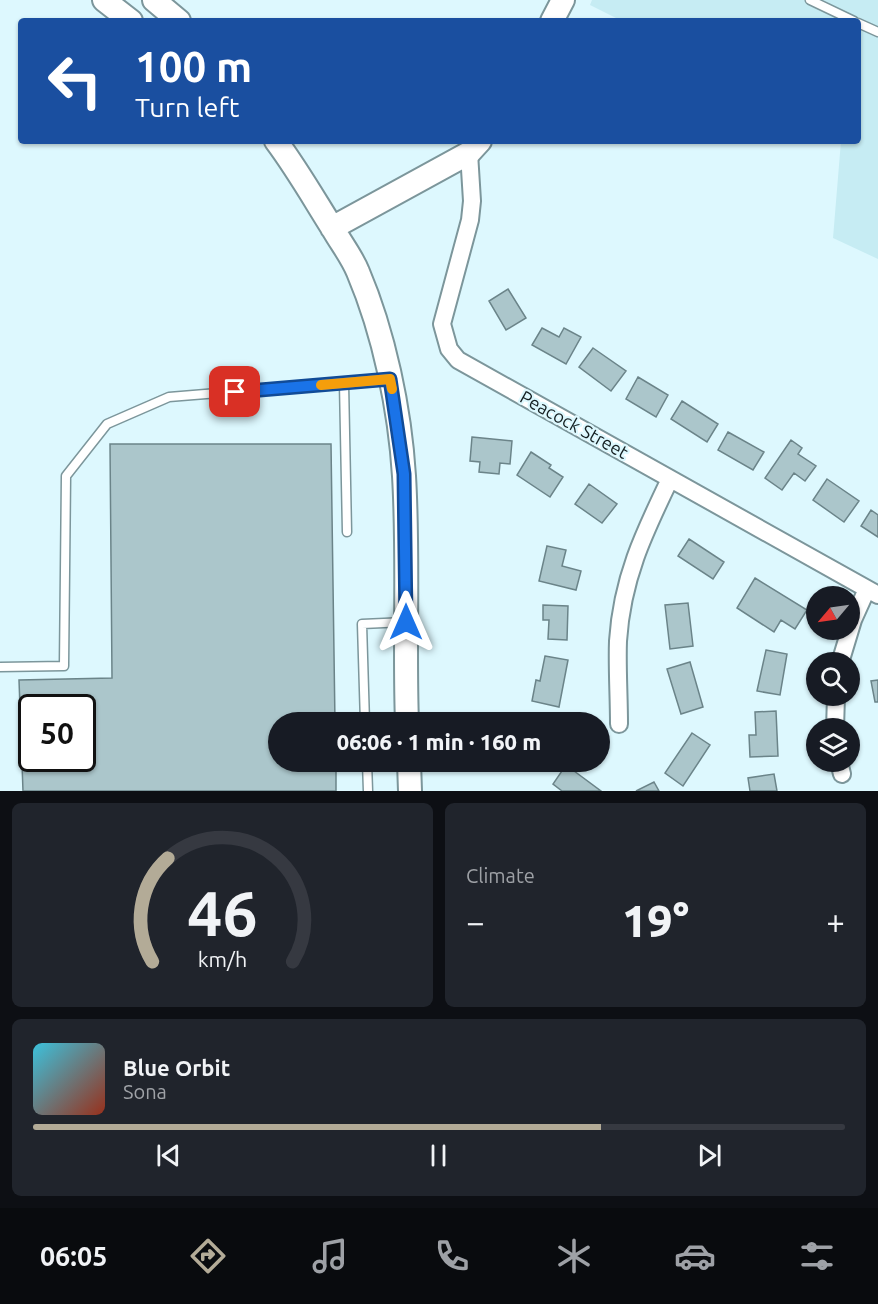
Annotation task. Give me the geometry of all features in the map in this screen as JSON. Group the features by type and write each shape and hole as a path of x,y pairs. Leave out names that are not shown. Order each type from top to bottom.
{"main road":[{"path":"104,0 127,18"},
{"path":"154,0 175,18"},
{"path":"553,18 562,0"},
{"path":"278,144 298,171 358,270 375,320 390,379 404,474 407,712"},
{"path":"332,228 474,147"},
{"path":"409,772 410,791"}],"street":[{"name":"Peacock Street","path":"474,147 470,220 442,324 449,350 458,360 873,592"},
{"path":"619,724 618,641 621,609 639,543 670,479"},
{"path":"843,652 853,620 873,592"}],"lane":[{"path":"810,0 848,18"},
{"path":"861,24 878,33"},
{"path":"0,668 64,666 66,476 107,424 169,397 390,379"},
{"path":"345,383 346,532"},
{"path":"365,712 362,624 406,622"},
{"path":"367,772 368,791"}],"shaded area":[{"path":"592,0 878,0 878,259 833,238 841,144 861,144 861,18 616,18 590,5"}],"building":[{"path":"508,289 526,318 506,330 489,301"},
{"path":"542,328 559,337 564,328 581,337 566,364 532,345"},
{"path":"593,348 626,371 611,391 579,367"},
{"path":"638,377 668,395 656,417 626,399"},
{"path":"682,401 718,424 707,442 671,419"},
{"path":"728,432 764,452 753,470 718,450"},
{"path":"472,437 512,441 510,464 500,463 499,474 479,472 480,462 470,461"},
{"path":"791,440 802,448 798,454 816,466 805,481 794,473 782,490 765,478"},
{"path":"110,444 331,444 335,712 268,712 268,772 336,772 336,791 23,791 22,772 96,772 96,694 20,694 19,680 112,678"},
{"path":"531,452 551,465 549,468 563,477 550,497 517,475"},
{"path":"827,479 859,501 844,522 813,500"},
{"path":"589,484 617,504 602,523 575,504"},
{"path":"871,510 878,515 878,537 861,526"},
{"path":"689,539 724,562 713,579 678,556"},
{"path":"547,546 566,550 562,566 581,571 576,590 539,581"},
{"path":"755,578 806,609 806,612 795,629 781,620 774,632 737,608"},
{"path":"688,603 693,646 670,649 665,605"},
{"path":"543,605 568,606 567,640 548,639 549,620 543,620"},
{"path":"766,650 787,654 780,695 757,691"},
{"path":"545,656 568,660 559,707 532,701 536,680 540,681"},
{"path":"690,662 703,707 681,714 667,669"},
{"path":"878,680 878,702 875,702 871,681"},
{"path":"776,711 778,756 750,757 749,735 756,735 755,712"},
{"path":"692,733 710,745 683,786 665,773"},
{"path":"561,772 575,772 601,791 562,791 553,784"},
{"path":"774,774 777,791 750,791 748,778"},
{"path":"654,782 659,791 636,791"}],"slow traffic":[{"path":"321,385 390,379 392,389"}],"route":[{"path":"235,392 390,379 404,474 406,622"}]}
